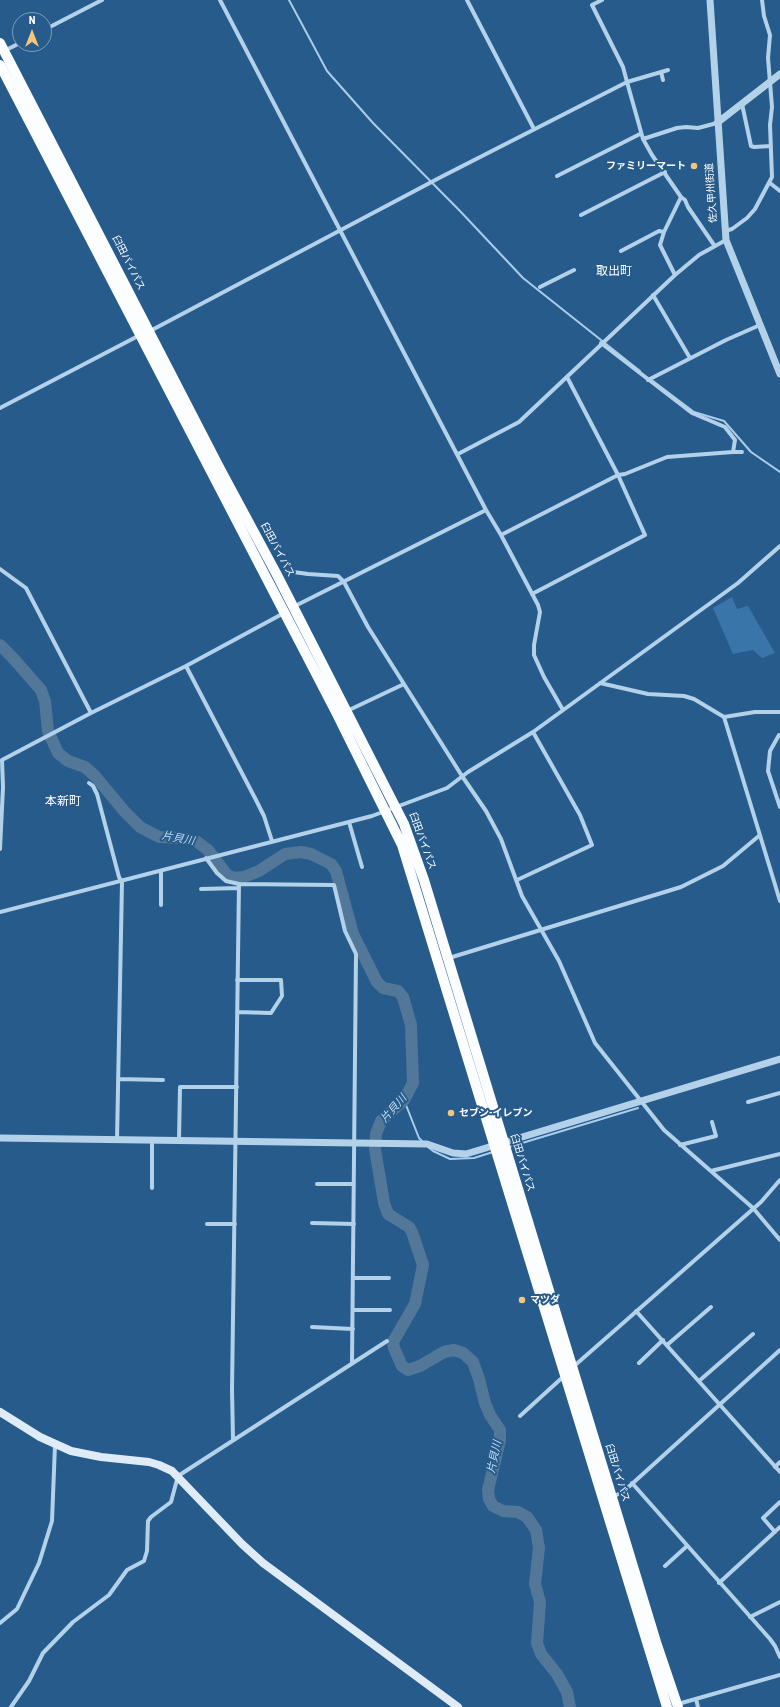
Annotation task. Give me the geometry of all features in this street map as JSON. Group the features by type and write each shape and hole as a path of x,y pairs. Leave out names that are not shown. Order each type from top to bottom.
{"highway":[{"name":"臼田バイパス","path":"1,49 145,333 391,810 412,843 447,959 564,1375 673,1706"},
{"name":"臼田バイパス","path":"0,65 145,333"},
{"name":"臼田バイパス","path":"289,610 347,712 391,810 498,1144 573,1367 673,1706"}],"main road":[{"path":"0,1412 55,1445 90,1455 159,1465 178,1476 226,1527 263,1563 458,1707"}],"street":[{"path":"52,26 102,0"},
{"path":"220,0 486,510 540,609 534,645 534,655 544,677 563,710"},
{"path":"467,0 534,129"},
{"path":"602,0 592,5 623,66 642,139 681,197 686,200 688,207 714,245"},
{"name":"佐久甲州街道","path":"710,0 726,240 780,374"},
{"path":"725,232 732,229 747,218 756,209 770,183 773,171 770,125 772,107 771,81 768,58 770,35 764,16 762,0"},
{"path":"1,49 12,45"},
{"path":"0,408 534,129 627,82 668,70"},
{"path":"661,72 664,80"},
{"path":"642,139 677,128 698,128 717,122 780,74"},
{"path":"742,104 752,146 771,146"},
{"path":"557,176 640,134"},
{"path":"581,215 665,172"},
{"path":"770,183 780,190"},
{"path":"676,274 660,245 664,232 681,197"},
{"path":"621,251 659,231 664,232"},
{"path":"458,454 519,422 676,274 699,255 714,245 726,240"},
{"path":"540,287 574,270"},
{"path":"653,296 690,358"},
{"path":"650,379 726,340 760,325"},
{"path":"603,342 692,414 726,426 735,440 733,452"},
{"path":"532,594 645,535 618,475 567,377"},
{"path":"501,535 618,475 625,474 667,457 742,452"},
{"path":"0,848 3,787 2,760 91,713 186,666 289,610 486,510"},
{"path":"0,912 122,882 207,858 349,822 391,810 447,788 462,776 533,732 738,583 780,546"},
{"path":"0,569 26,588 91,713"},
{"path":"286,570 308,574 338,576 344,582 368,627 462,776 486,811 501,839 522,896 567,978 595,1044 664,1130 753,1208 780,1240"},
{"path":"186,666 264,816 272,841"},
{"path":"600,683 648,694 684,696 694,699 724,718 780,901"},
{"path":"347,712 404,684"},
{"path":"724,718 755,712 780,712"},
{"path":"517,880 592,845 580,815 533,732"},
{"path":"780,735 770,751 768,771 778,796 780,807"},
{"path":"89,783 93,786 97,794 119,878 122,882 117,1140"},
{"path":"349,822 362,867"},
{"path":"447,959 663,893 691,882 723,866 760,835"},
{"path":"207,858 226,881 239,886"},
{"path":"161,871 161,905"},
{"path":"201,889 239,886 334,885 345,931 356,954 352,1362"},
{"path":"233,1439 232,1390 239,886"},
{"path":"237,980 281,980 282,996 271,1012 237,1012"},
{"path":"0,1138 427,1144 461,1154 470,1153 780,1058"},
{"path":"118,1079 163,1080"},
{"path":"179,1140 180,1087 237,1087"},
{"path":"748,1102 780,1093"},
{"path":"680,1145 716,1136 712,1122"},
{"path":"152,1140 152,1188"},
{"path":"711,1171 780,1154"},
{"path":"520,1416 636,1311 761,1202 780,1180"},
{"path":"317,1184 354,1184"},
{"path":"312,1223 354,1224"},
{"path":"207,1224 235,1224"},
{"path":"353,1278 390,1278"},
{"path":"667,1345 711,1307"},
{"path":"353,1310 390,1310"},
{"path":"636,1311 780,1472"},
{"path":"312,1327 352,1329"},
{"path":"699,1381 753,1334"},
{"path":"639,1363 663,1340"},
{"path":"11,1707 29,1681 43,1653 70,1624 109,1595 127,1570 144,1561 148,1551 148,1521 150,1517 171,1502 178,1476 352,1362 387,1341"},
{"path":"612,1497 623,1492 780,1350"},
{"path":"0,1623 17,1609 41,1557 52,1521 55,1445"},
{"path":"775,1467 780,1462"},
{"path":"632,1483 770,1639 780,1657"},
{"path":"775,1532 763,1518 780,1502"},
{"path":"719,1583 780,1527"},
{"path":"665,1566 687,1546"},
{"path":"750,1617 780,1602"},
{"path":"673,1706 780,1675"},
{"path":"696,1699 698,1707"}],"shaded area":[{"path":"732,597 737,609 748,606 775,653 762,658 753,650 733,654 713,608"}],"waterway":[{"path":"289,0 327,71 373,123 460,211 523,278 640,371"},
{"path":"653,381 694,412 724,421 751,452 780,472"},
{"name":"片貝川","path":"0,645 41,690 45,701 48,731 58,753 68,761 85,767 95,776 125,812 140,827 159,837 182,838 196,841 208,850 227,875 234,878 244,877 259,871 285,854 301,852 311,854 331,864 336,871 353,934 377,982 383,988 398,991 403,997 411,1025 413,1083 404,1100 381,1121 376,1134 375,1149 384,1203 388,1214 409,1227 423,1265 415,1304 393,1342 394,1348 402,1366 408,1370 420,1366 444,1352 454,1350 463,1353 473,1362 485,1403 490,1415 500,1430 500,1440 488,1490 489,1499 493,1506 503,1511 518,1512 527,1517 536,1530 539,1548 535,1584 540,1602 537,1643 541,1654 557,1674 567,1692 570,1707"},
{"path":"404,1100 419,1138 422,1141"},
{"path":"509,1147 638,1108"},
{"path":"428,1147 450,1159 474,1158 493,1152"}],"place":[{"name":"ファミリーマート","path":"694,166"},
{"name":"セブン-イレブン","path":"451,1113"},
{"name":"マツダ","path":"522,1300"}],"district":[{"name":"取出町","path":"614,272"},
{"name":"本新町","path":"63,802"}]}
